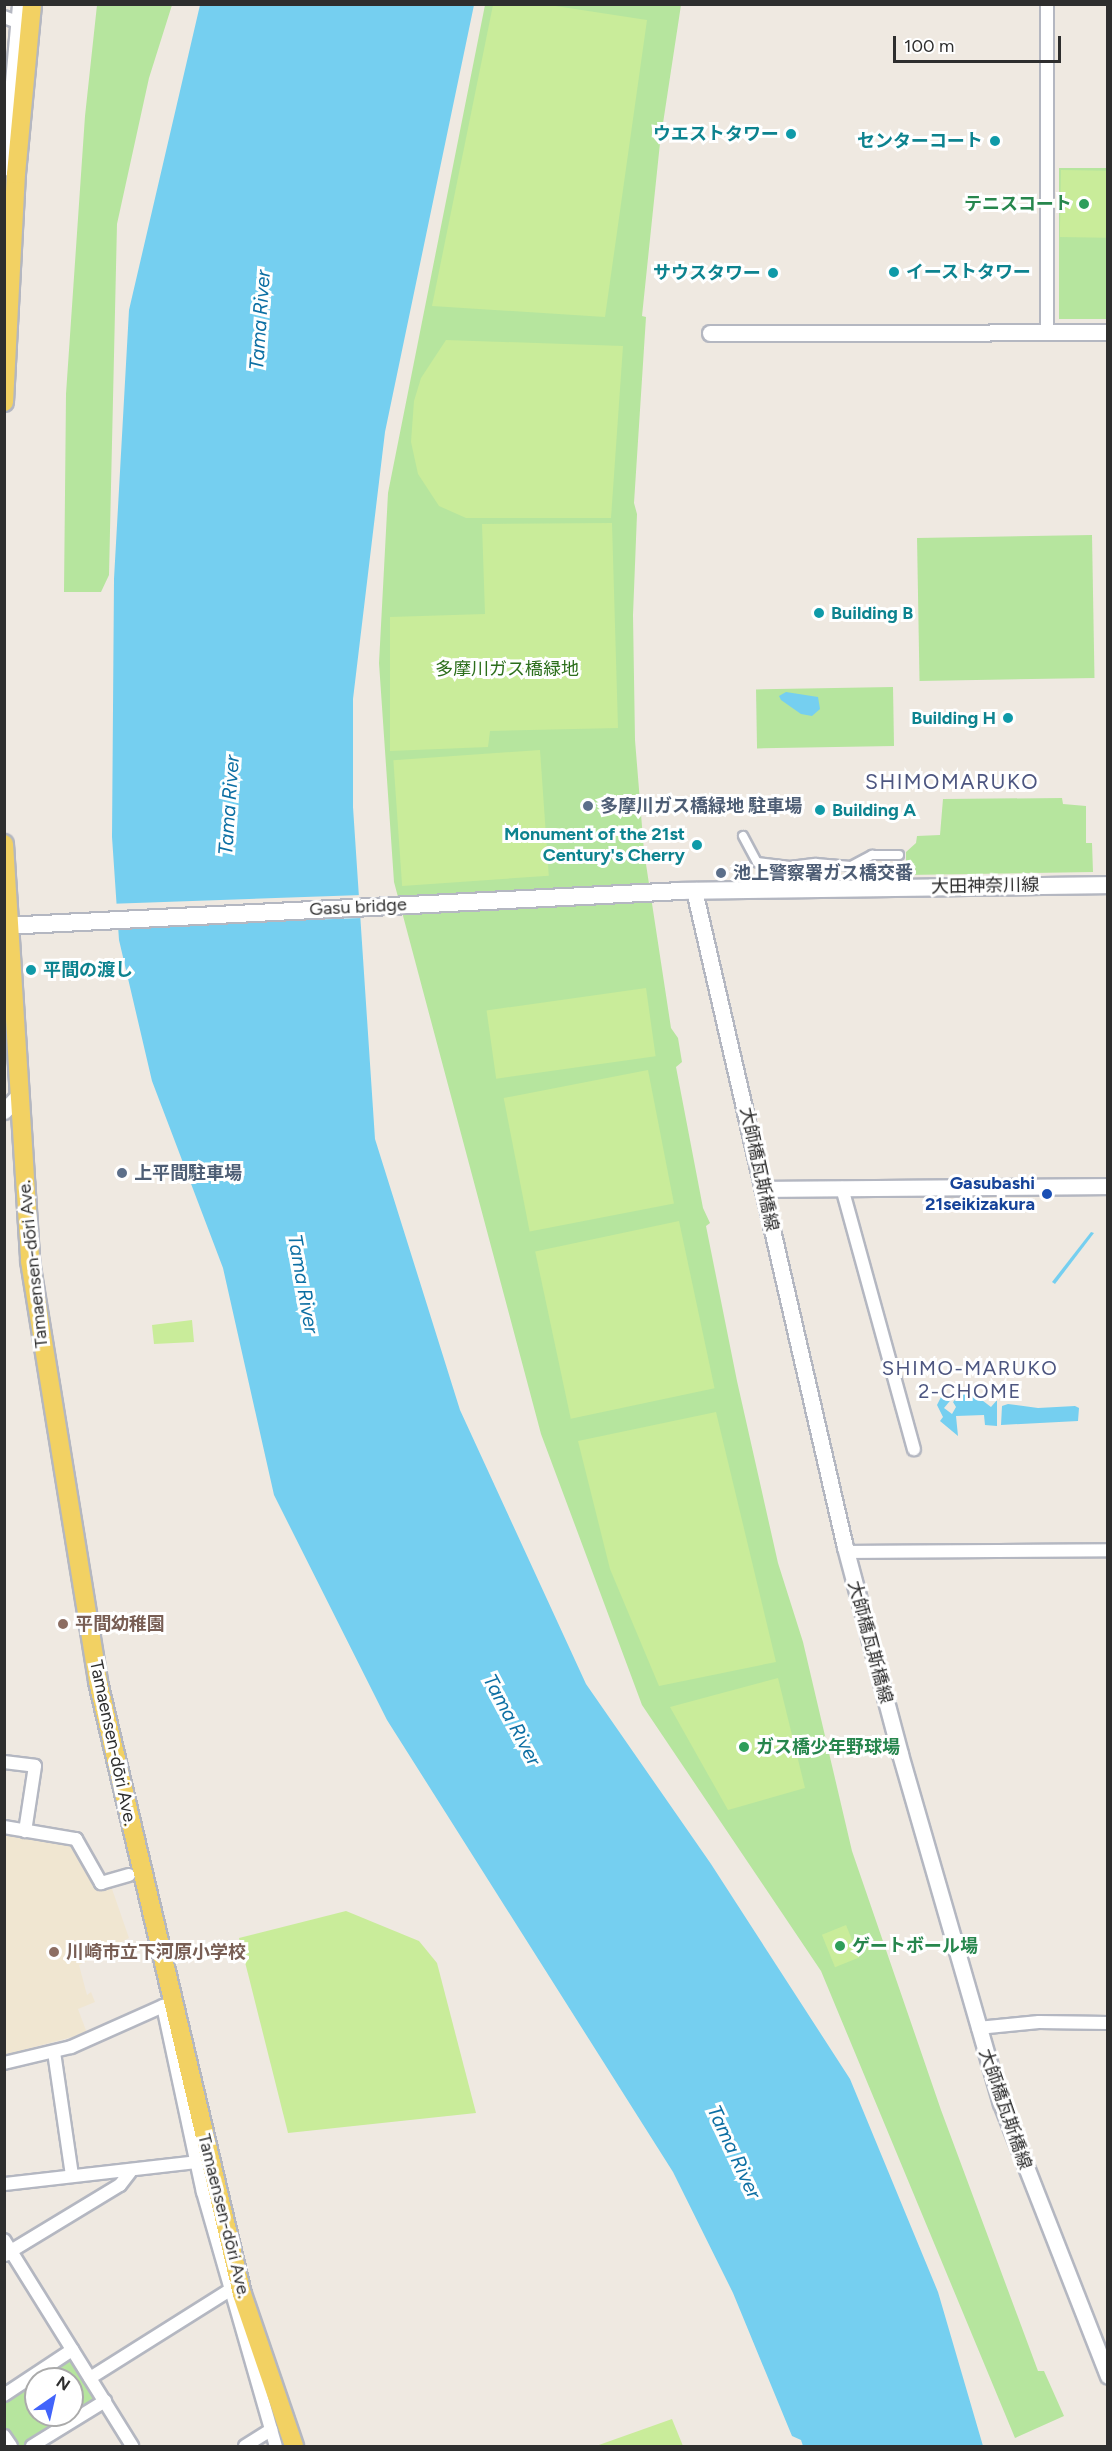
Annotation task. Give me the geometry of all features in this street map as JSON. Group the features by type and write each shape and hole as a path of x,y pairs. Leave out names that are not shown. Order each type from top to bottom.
{"main road":[{"path":"4,402 8,171 32,4"},
{"name":"Tamaensen-dōri Ave.","path":"4,844 9,1008 30,1261 98,1682 242,2294 294,2446"},
{"name":"大田神奈川線","path":"688,890 1107,885"},
{"name":"Gasu bridge","path":"7,926 688,890"}],"street":[{"path":"8,171 9,70 20,4"},
{"path":"1047,4 1047,332"},
{"path":"4,17 17,22"},
{"path":"710,333 1107,332"},
{"path":"743,836 758,862 790,866 816,863 851,866 872,855 899,855"},
{"name":"大師橋瓦斯橋線","path":"688,890 762,1189 846,1552 978,2028 1028,2177 1107,2376"},
{"path":"4,1111 17,1097"},
{"path":"762,1189 1107,1186"},
{"path":"842,1188 914,1449"},
{"path":"846,1552 1107,1550"},
{"path":"4,1762 35,1766 25,1831"},
{"path":"4,1827 76,1839 101,1883 129,1875"},
{"path":"4,2063 54,2052 163,2006 197,2162 230,2290 276,2446"},
{"path":"978,2028 1039,2022 1107,2023"},
{"path":"54,2052 72,2176"},
{"path":"4,2184 130,2172 197,2162"},
{"path":"130,2172 120,2185 7,2248 132,2446"},
{"path":"90,2378 230,2290"},
{"path":"4,2395 72,2350"},
{"path":"32,2446 105,2402"},
{"path":"245,2446 272,2430"},
{"path":"4,2436 11,2446"}],"shaded area":[{"name":"川崎市立下河原小学校","path":"5,1833 72,1846 96,1890 111,1886 129,1938 79,1965 87,1995 91,1992 95,2002 78,2009 87,2033 5,2055"}],"green space":[{"path":"97,5 172,5 149,78 117,224 109,575 101,592 64,592 66,394 85,116"},
{"name":"多摩川ガス橋緑地","path":"485,5 681,5 660,143 642,316 646,317 634,503 637,514 633,615 635,740 644,851 671,1028 678,1038 682,1062 676,1067 703,1208 710,1223 706,1226 737,1381 778,1563 803,1642 852,1851 941,2110 1038,2371 1044,2371 1064,2416 1015,2438 821,1971 642,1705 541,1434 394,882 379,663 388,493"},
{"path":"493,5 549,5 647,20 605,317 432,306"},
{"path":"1059,168 1107,168 1107,319 1059,319"},
{"name":"テニスコート","path":"1061,170 1107,171 1106,238 1060,237"},
{"path":"446,340 623,346 611,518 466,518 439,506 418,474 411,442 414,401 421,378"},
{"path":"612,523 618,728 490,731 488,747 390,751 390,617 485,614 482,524"},
{"path":"1092,535 1094,678 920,681 917,538"},
{"path":"893,687 894,746 757,748 756,689"},
{"path":"540,750 549,876 402,886 393,760"},
{"path":"1062,798 1063,804 1086,806 1086,843 1092,843 1093,872 906,875 906,852 916,843 917,836 940,835 943,799"},
{"path":"646,988 656,1056 496,1079 487,1010"},
{"path":"648,1070 674,1204 530,1232 504,1098"},
{"path":"679,1221 715,1388 571,1419 535,1252"},
{"path":"192,1320 194,1342 154,1344 152,1325"},
{"path":"716,1412 776,1662 659,1686 610,1569 578,1441"},
{"name":"ガス橋少年野球場","path":"778,1678 805,1788 728,1810 670,1707"},
{"path":"346,1911 419,1941 437,1963 476,2113 288,2133 239,1938"},
{"name":"ゲートボール場","path":"846,1925 859,1957 835,1967 822,1935"},
{"path":"67,2361 74,2362 77,2367 57,2367"},
{"path":"84,2378 95,2395 95,2403 84,2410"},
{"path":"24,2386 24,2427 56,2427 26,2446 15,2446 5,2431 5,2398"},
{"path":"672,2419 683,2446 596,2446"}],"water":[{"name":"Tama River","path":"200,5 474,5 385,432 353,699 353,807 375,1139 460,1410 586,1684 711,1864 850,2079 938,2292 983,2446 803,2446 801,2440 792,2436 733,2293 673,2172 387,1720 274,1495 223,1268 152,1081 119,940 112,837 114,579 129,310"},
{"path":"786,692 818,697 820,709 812,716 801,714 781,700 779,696"},
{"path":"1091,1232 1094,1233 1055,1284 1052,1282"},
{"path":"966,1388 991,1407 997,1400 997,1426 985,1425 984,1415 956,1416 958,1436 940,1421 943,1417 937,1405 941,1397 954,1396 944,1408 952,1414 956,1407 953,1402"},
{"path":"1008,1404 1038,1408 1075,1406 1079,1408 1078,1421 1001,1425 1002,1406"}],"pier":[{"path":"362,895 363,918 115,927 114,904"}],"place":[{"name":"ウエストタワー","path":"791,134"},
{"name":"センターコート","path":"995,141"},
{"name":"テニスコート","path":"1084,204"},
{"name":"イーストタワー","path":"894,272"},
{"name":"サウスタワー","path":"773,273"},
{"name":"Building B","path":"819,613"},
{"name":"Building H","path":"1008,718"},
{"name":"多摩川ガス橋緑地 駐車場","path":"588,806"},
{"name":"Building A","path":"820,810"},
{"name":"Monument of the 21st Century's Cherry","path":"697,845"},
{"name":"池上警察署ガス橋交番","path":"721,873"},
{"name":"平間の渡し","path":"31,970"},
{"name":"上平間駐車場","path":"122,1173"},
{"name":"Gasubashi 21seikizakura","path":"1047,1194"},
{"name":"平間幼稚園","path":"63,1624"},
{"name":"ガス橋少年野球場","path":"744,1747"},
{"name":"ゲートボール場","path":"840,1946"},
{"name":"川崎市立下河原小学校","path":"54,1952"}],"district":[{"name":"SHIMOMARUKO","path":"952,782"},
{"name":"SHIMO-MARUKO 2-CHOME","path":"970,1380"}]}
